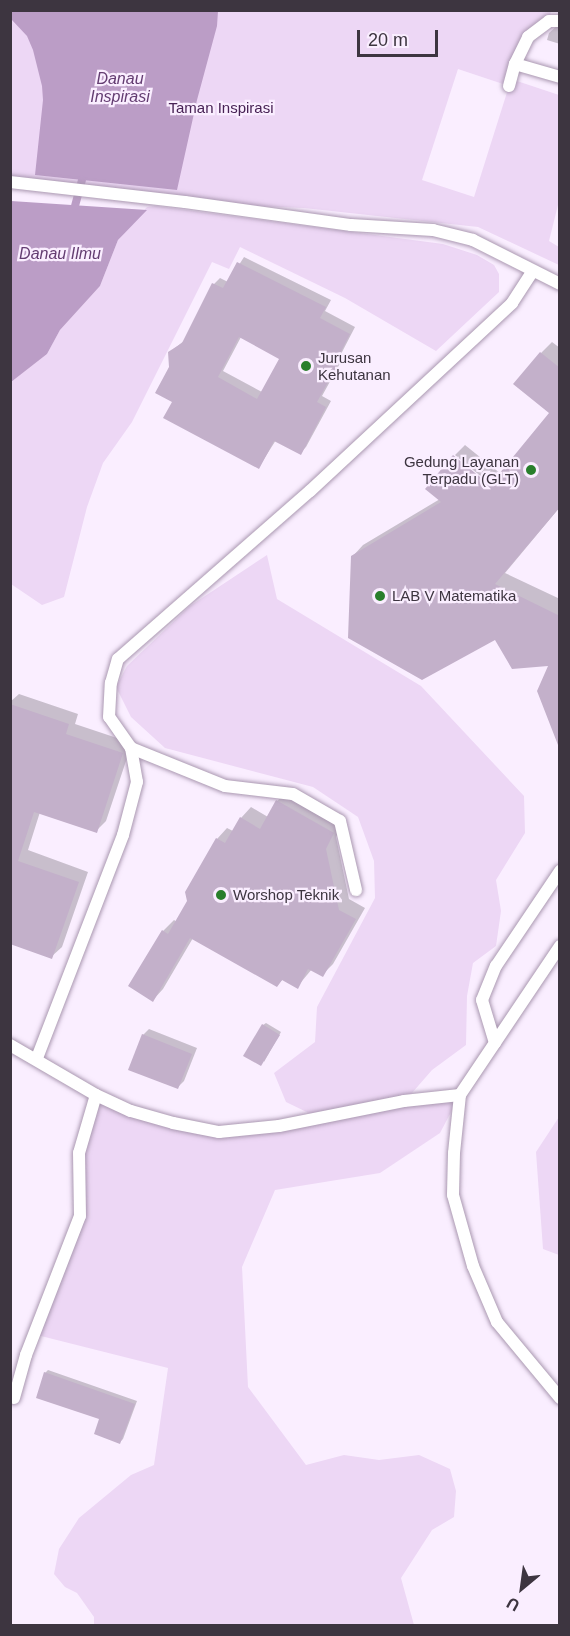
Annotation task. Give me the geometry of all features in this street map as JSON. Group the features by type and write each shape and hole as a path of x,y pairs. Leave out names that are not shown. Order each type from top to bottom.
{"lane":[{"path":"510,86 515,64 528,37 549,21 560,21"},
{"path":"515,64 560,77"},
{"path":"10,182 185,202 351,225 433,230 473,240 523,264 532,272 560,284"},
{"path":"37,1058 123,835 137,782 131,748 109,717 111,683 118,659 310,491 512,303 532,272"},
{"path":"131,748 225,786 293,794 340,821 356,890"},
{"path":"495,1043 482,1000 496,966 560,871"},
{"path":"560,946 460,1095 454,1153 453,1195 472,1266 497,1322 560,1398"},
{"path":"10,1044 96,1095 131,1111 173,1123 219,1132 279,1126 404,1101 460,1095"},
{"path":"14,1398 26,1355 80,1216 79,1153 96,1095"}],"green space":[{"name":"Taman Inspirasi","path":"11,11 551,11 549,21 538,27 511,79 559,95 559,201 549,241 559,247 559,265 478,227 304,208 204,204 11,185","holes":["458,69 509,86 474,197 422,180"]},
{"path":"156,206 443,244 477,255 494,265 499,274 499,292 436,351 345,298 240,247 229,269 212,262 132,422 103,463 87,507 64,597 42,605 11,584 10,382 47,354 60,330 100,286 118,240 147,207"},
{"path":"267,555 277,599 421,686 524,796 525,833 496,880 501,911 496,946 473,963 467,996 466,1045 432,1070 405,1101 460,1095 440,1133 380,1173 275,1190 242,1267 248,1387 306,1465 344,1455 379,1460 419,1455 450,1469 456,1491 454,1517 432,1530 401,1578 414,1625 94,1625 94,1617 77,1593 65,1587 54,1574 59,1549 79,1518 131,1475 154,1465 168,1368 33,1334 80,1217 79,1153 96,1095 219,1132 317,1117 286,1102 274,1073 315,1042 317,1007 375,898 374,861 358,817 313,787 165,748 131,717 116,687 127,666 190,606"},
{"path":"559,1117 559,1255 543,1249 536,1152"}],"water":[{"name":"Danau Inspirasi","path":"10,11 218,11 217,26 197,100 177,190 35,175 43,100 42,86 33,50 27,36 11,19"},
{"name":"Danau Ilmu","path":"11,201 147,210 118,240 100,286 60,330 47,354 11,382"}],"building":[{"name":"Jurusan Kehutanan","path":"237,262 326,307 320,318 350,334 335,363 338,364 317,402 326,407 301,455 274,441 259,469 163,418 172,402 155,393 169,367 168,352 182,343 212,283 223,288","holes":["239,337 279,359 257,399 218,377"]},
{"path":"540,352 560,368 560,507 495,584 560,616 558,745 537,691 548,666 512,669 495,640 422,680 348,638 351,556 441,502 425,489 453,455 490,485 549,413 513,384"},
{"path":"10,704 69,724 66,734 123,753 97,833 34,812 18,861 79,882 52,959 10,944"},
{"name":"Worshop Teknik","path":"276,800 334,833 326,849 339,910 356,919 323,977 308,969 298,989 282,980 277,987 190,938 153,1002 128,986 162,930 168,934 187,901 185,892 216,838 225,843 240,817 260,829"},
{"path":"262,1024 280,1035 261,1066 243,1056"},
{"path":"142,1034 192,1054 178,1089 128,1070"},
{"path":"44,1372 135,1404 120,1444 94,1434 99,1419 36,1398"}],"waterway":[{"path":"75,206 82,180"}],"place":[{"name":"Jurusan Kehutanan","path":"306,366"},
{"name":"Gedung Layanan Terpadu (GLT)","path":"531,470"},
{"name":"LAB V Matematika","path":"380,596"},
{"name":"Worshop Teknik","path":"221,895"}]}
